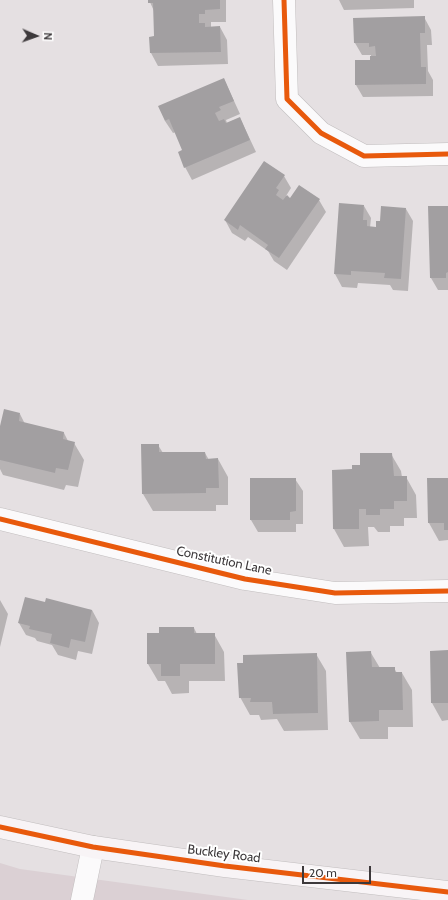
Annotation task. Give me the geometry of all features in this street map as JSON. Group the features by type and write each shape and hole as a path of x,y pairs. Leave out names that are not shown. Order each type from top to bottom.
{"street":[{"path":"284,0 287,99 321,133 364,156 448,154"},
{"name":"Constitution Lane","path":"0,519 245,579 335,593 448,592"},
{"name":"Buckley Road","path":"0,827 93,847 225,866 448,892"},
{"path":"82,900 93,847"}],"shaded area":[{"path":"0,863 20,869 248,900 0,900"}],"building":[{"path":"148,0 220,0 220,9 205,10 205,14 199,14 199,23 205,23 205,27 220,26 221,52 150,53 149,37 154,36 153,3 148,3"},
{"path":"425,16 425,33 420,33 421,67 426,67 426,84 355,85 355,60 370,60 370,56 376,56 375,46 369,47 369,43 354,43 353,18"},
{"path":"224,78 234,101 219,107 221,110 215,113 219,121 224,119 226,123 240,117 250,140 184,168 178,152 182,150 169,119 165,121 158,106"},
{"path":"264,161 285,175 276,188 279,190 276,195 283,200 287,195 290,198 299,185 320,199 279,258 265,249 268,245 240,225 238,230 224,220"},
{"path":"339,203 364,205 363,220 367,220 367,226 376,227 376,221 380,221 381,206 406,208 401,279 384,278 385,273 351,271 351,275 334,274"},
{"path":"428,206 448,206 448,272 446,273 446,278 430,278"},
{"path":"4,409 20,413 19,421 64,432 63,439 75,442 68,470 56,468 55,473 0,460 0,426"},
{"path":"141,444 159,444 159,452 205,452 206,459 218,458 219,488 206,488 206,493 142,494"},
{"path":"360,453 392,453 394,476 407,476 407,501 394,501 394,509 380,509 380,515 366,515 366,509 359,509 359,529 333,529 332,470 352,469 352,465 360,465"},
{"path":"250,478 296,478 296,511 290,512 290,520 250,520"},
{"path":"427,478 448,478 448,530 444,530 444,523 428,523"},
{"path":"25,597 45,602 46,598 92,610 85,642 71,639 69,648 50,643 52,634 29,629 30,626 18,623"},
{"path":"159,627 194,627 194,633 215,633 215,664 180,664 180,676 161,676 161,664 147,664 147,633 159,633"},
{"path":"448,650 448,703 431,703 430,651"},
{"path":"371,651 372,667 395,667 395,672 402,672 403,710 379,710 379,721 349,722 346,652"},
{"path":"317,653 318,713 273,714 272,702 250,702 251,698 239,698 237,663 243,663 243,655"}],"cycle path":[{"path":"284,0 287,99 321,133 364,156 448,154"},
{"path":"0,519 245,579 335,593 448,591"},
{"path":"0,827 93,847 225,866 448,892"}]}
